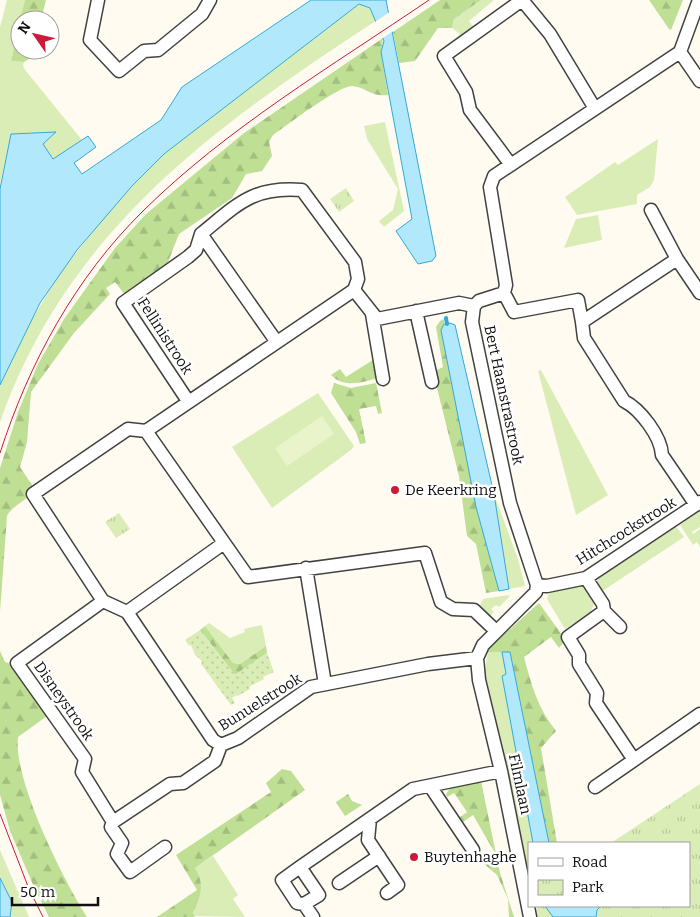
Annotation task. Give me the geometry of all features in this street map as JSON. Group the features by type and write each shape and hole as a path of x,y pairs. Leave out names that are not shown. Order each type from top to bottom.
{"street":[{"path":"98,0 90,40 119,71 144,51 158,50 202,14 210,0"},
{"path":"511,165 470,110 466,92 444,56 522,0 550,34 594,107"},
{"path":"698,504 662,455 662,446 650,427 633,405 624,400 584,338 578,300 514,312 504,292 506,277 490,187 494,176 594,107 680,52 699,0"},
{"path":"680,52 699,77"},
{"path":"224,543 127,612 103,601 33,494 128,429 146,431 276,341 354,290 358,279 355,262 302,190 283,188 258,193 247,198 201,234 276,341"},
{"path":"651,210 676,259 700,294"},
{"name":"Fellinistrook","path":"188,401 122,300 188,258 196,250 201,234"},
{"path":"582,322 676,259"},
{"path":"354,290 377,318 459,303 474,306 479,301 504,292"},
{"name":"Bert Haanstrastrook","path":"474,306 472,322 510,503 537,585"},
{"path":"416,311 432,382"},
{"path":"372,314 383,379"},
{"path":"146,431 248,577 425,553 441,602 453,609 474,610 496,631"},
{"name":"Hitchcockstrook","path":"537,585 547,586 586,578 698,504"},
{"path":"306,568 325,684"},
{"path":"586,578 603,604 604,611 620,627"},
{"path":"477,658 483,645 536,592 537,585"},
{"name":"Disneystrook","path":"103,601 18,664 85,760 82,772 113,822 111,827 122,843 117,854 130,872 165,846"},
{"path":"604,611 568,637 579,655 579,664 596,694 596,703 634,760"},
{"name":"Bunuelstrook","path":"127,612 213,740 221,745 238,738 312,687 428,664 477,658"},
{"name":"Filmlaan","path":"477,658 479,680 501,771 528,907"},
{"path":"595,787 700,714"},
{"path":"113,822 170,784 183,783 215,761 221,745"},
{"path":"300,867 320,894 304,904 297,903 282,880 300,867 370,819 413,790 501,771"},
{"path":"430,786 473,850"},
{"path":"370,819 368,840 398,885 387,893"},
{"path":"339,883 379,856"},
{"path":"304,904 313,917"}],"green space":[{"path":"7,0 25,0 23,10 10,10 10,60 24,62 23,66 26,71 82,140 53,159 43,144 56,132 11,134 0,184 0,27"},
{"path":"25,0 46,0 44,10 22,10"},
{"path":"440,0 481,0 454,19 452,28 438,28 415,61 399,63 393,32"},
{"path":"481,0 494,0 469,21 475,29 455,41 460,34 452,28 454,19"},
{"path":"649,0 683,0 671,30 669,29"},
{"path":"359,4 368,6 377,20 259,101 204,144 153,189 106,239 65,293 29,354 0,422 0,385 25,331 60,273 115,204 164,154"},
{"path":"383,38 381,52 388,95 377,95 352,86 345,88 324,99 273,135 269,142 272,156 262,171 246,174 232,198 179,234 168,262 125,295 115,282 106,288 110,294 74,333 31,392 27,442 20,467 34,488 28,497 7,516 0,612 0,468 18,412 38,364 64,319 115,248 146,214 244,133"},
{"path":"11,60 27,60 24,62"},
{"path":"385,122 404,211 384,227 379,221 393,210 398,189 367,139 364,126"},
{"path":"658,139 654,180 650,187 637,195 637,204 577,215 565,197 615,162 618,165"},
{"path":"346,188 354,201 339,212 330,199"},
{"path":"598,215 602,240 564,248 576,219"},
{"path":"444,319 441,330 476,507 499,591 486,593 476,544 467,536 459,476 433,372 443,367 436,327"},
{"path":"376,358 380,377 348,383 342,382 331,375 340,369 346,377"},
{"path":"541,370 608,495 576,515 538,371"},
{"path":"334,383 351,388 376,383 382,413 378,414 376,406 359,409 366,443 360,444 356,432 331,393"},
{"path":"318,393 354,446 272,508 232,447"},
{"path":"322,416 334,434 287,466 275,448"},
{"path":"494,494 518,559 525,586 509,589"},
{"path":"700,508 700,527 692,532 693,534 700,529 700,547 697,542 693,545 680,525 684,522 683,520"},
{"path":"119,513 130,529 116,538 105,522"},
{"path":"675,525 684,537 601,592 596,584 598,577"},
{"path":"579,586 584,588 594,603 591,612 565,629 547,599 550,591"},
{"path":"509,595 499,607 496,605 491,609 494,612 489,617 479,607 483,599"},
{"path":"539,603 562,635 563,643 559,648 551,637 524,657 532,686 540,705 556,731 541,748 557,842 549,842 510,652 488,652 489,648"},
{"path":"209,623 230,638 245,632 244,629 262,625 266,646 240,664 233,663 205,626"},
{"path":"205,626 233,663 240,664 266,646 267,653 235,675 200,630"},
{"path":"200,630 235,675 267,653 274,672 263,677 264,679 249,687 250,689 232,698 235,703 231,705 201,664 202,661 195,655 191,645 189,646 185,640"},
{"path":"0,651 5,662 14,665 47,716 18,737 23,778 42,830 66,880 87,917 49,917 10,831 0,795"},
{"path":"488,652 502,652 506,674 502,676 533,842 528,842 528,873 484,675"},
{"path":"282,769 291,771 305,790 195,868 200,879 201,890 193,913 195,917 157,917 197,890 176,855 271,792 266,783"},
{"path":"481,781 500,873 514,917 509,917 508,899 497,875 482,862 495,853 473,815 463,822 460,817 467,812 454,793 447,797 446,794 451,787"},
{"path":"700,784 700,917 537,917 536,909 538,907 690,907 690,842 613,842"},
{"path":"348,794 352,801 362,805 345,816 336,802"},
{"path":"0,850 29,917 10,917 12,902 0,878"},
{"path":"213,856 238,895 233,899 245,917 194,916 193,913 198,902 200,884 195,868"}],"water":[{"path":"311,0 386,0 436,256 432,261 418,264 396,231 412,219 381,52 384,41 370,8 359,4 164,154 132,186 77,250 40,303 0,385 0,189 11,134 56,132 43,144 53,159 88,136 96,147 74,163 82,174 161,120 182,87"},
{"path":"450,323 455,325 494,494 509,589 499,591 476,507 441,330 444,324"},
{"path":"502,652 510,652 549,842 533,842 502,676 506,674"},
{"path":"0,878 12,902 10,917 0,917"},
{"path":"546,907 600,907 597,910 596,917 553,917"}],"pier":[{"path":"391,11 395,30 381,39 375,22"}],"waterway":[{"path":"446,318 447,324"}],"tram line":[{"path":"0,453 25,387 57,323 96,264 143,211 209,152 245,125 429,0"},
{"path":"0,814 29,889 43,917"}],"place":[{"name":"De Keerkring","path":"395,490"},
{"name":"Buytenhaghe","path":"414,857"}]}
